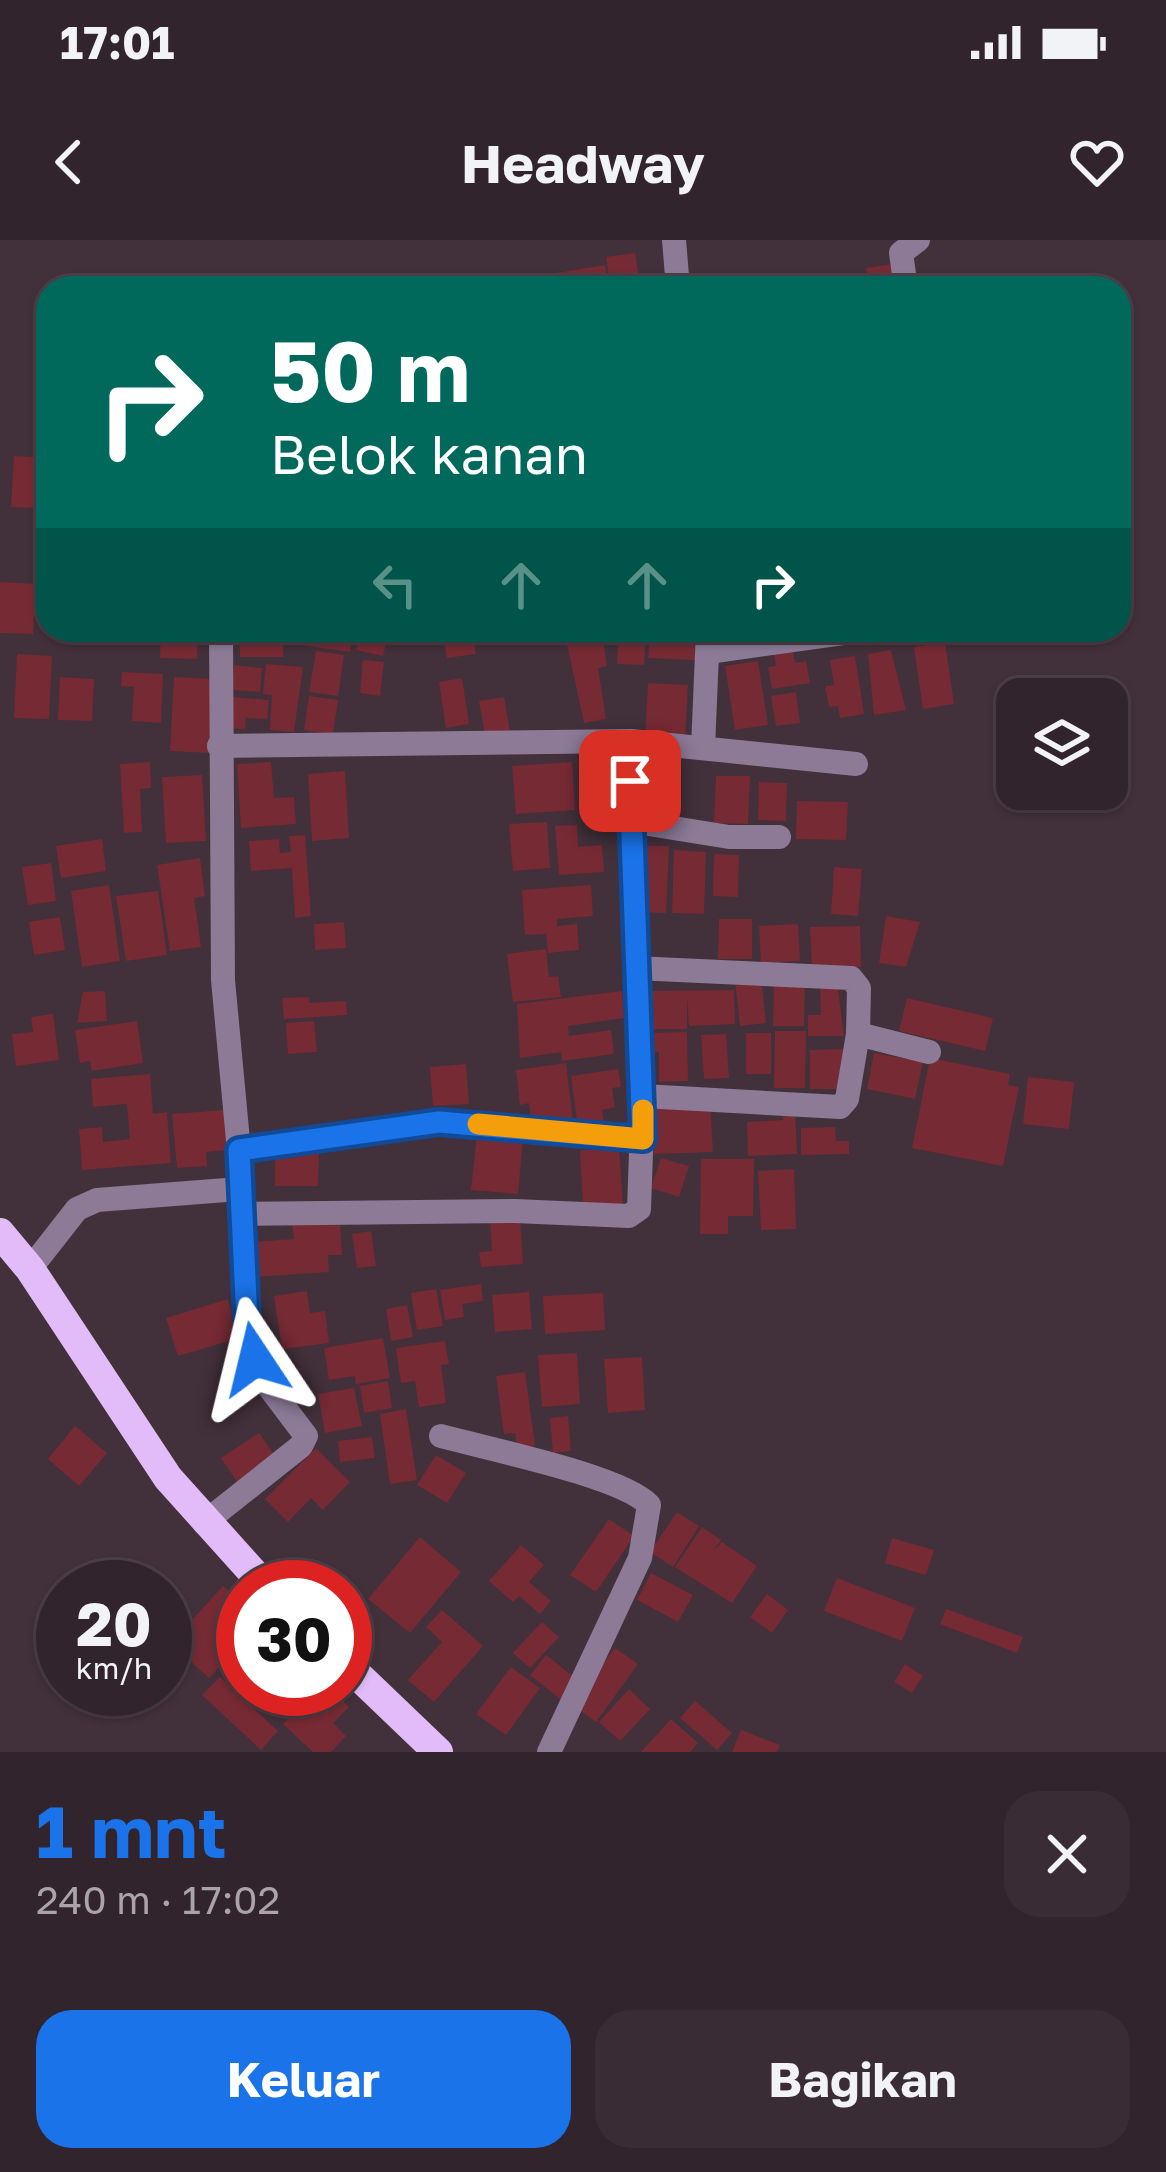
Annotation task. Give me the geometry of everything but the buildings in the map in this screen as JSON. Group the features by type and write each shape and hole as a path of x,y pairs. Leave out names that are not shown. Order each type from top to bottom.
{"main road":[{"path":"0,1233 30,1269 167,1478 240,1560"},
{"path":"372,1689 438,1752"}],"street":[{"path":"674,240 677,276"},
{"path":"904,276 901,253 918,240"},
{"path":"204,1523 301,1446 306,1436 255,1359 223,980 220,642"},
{"path":"703,748 708,642"},
{"path":"220,746 631,741 856,764"},
{"path":"30,1269 77,1209 129,1193 239,1202 629,1216 642,1199 643,1139 631,741"},
{"path":"630,821 729,837 779,837"},
{"path":"635,968 851,978 860,988 858,1034 847,1099 840,1107 643,1096"},
{"path":"858,1034 929,1052"},
{"path":"239,1150 439,1122 643,1139"},
{"path":"441,1436 578,1474 641,1497 649,1505 640,1558 549,1752"}],"slow traffic":[{"path":"478,1124 643,1139 643,1110"}],"route":[{"path":"255,1359 247,1321 239,1150 439,1122 643,1139 630,781"}]}
